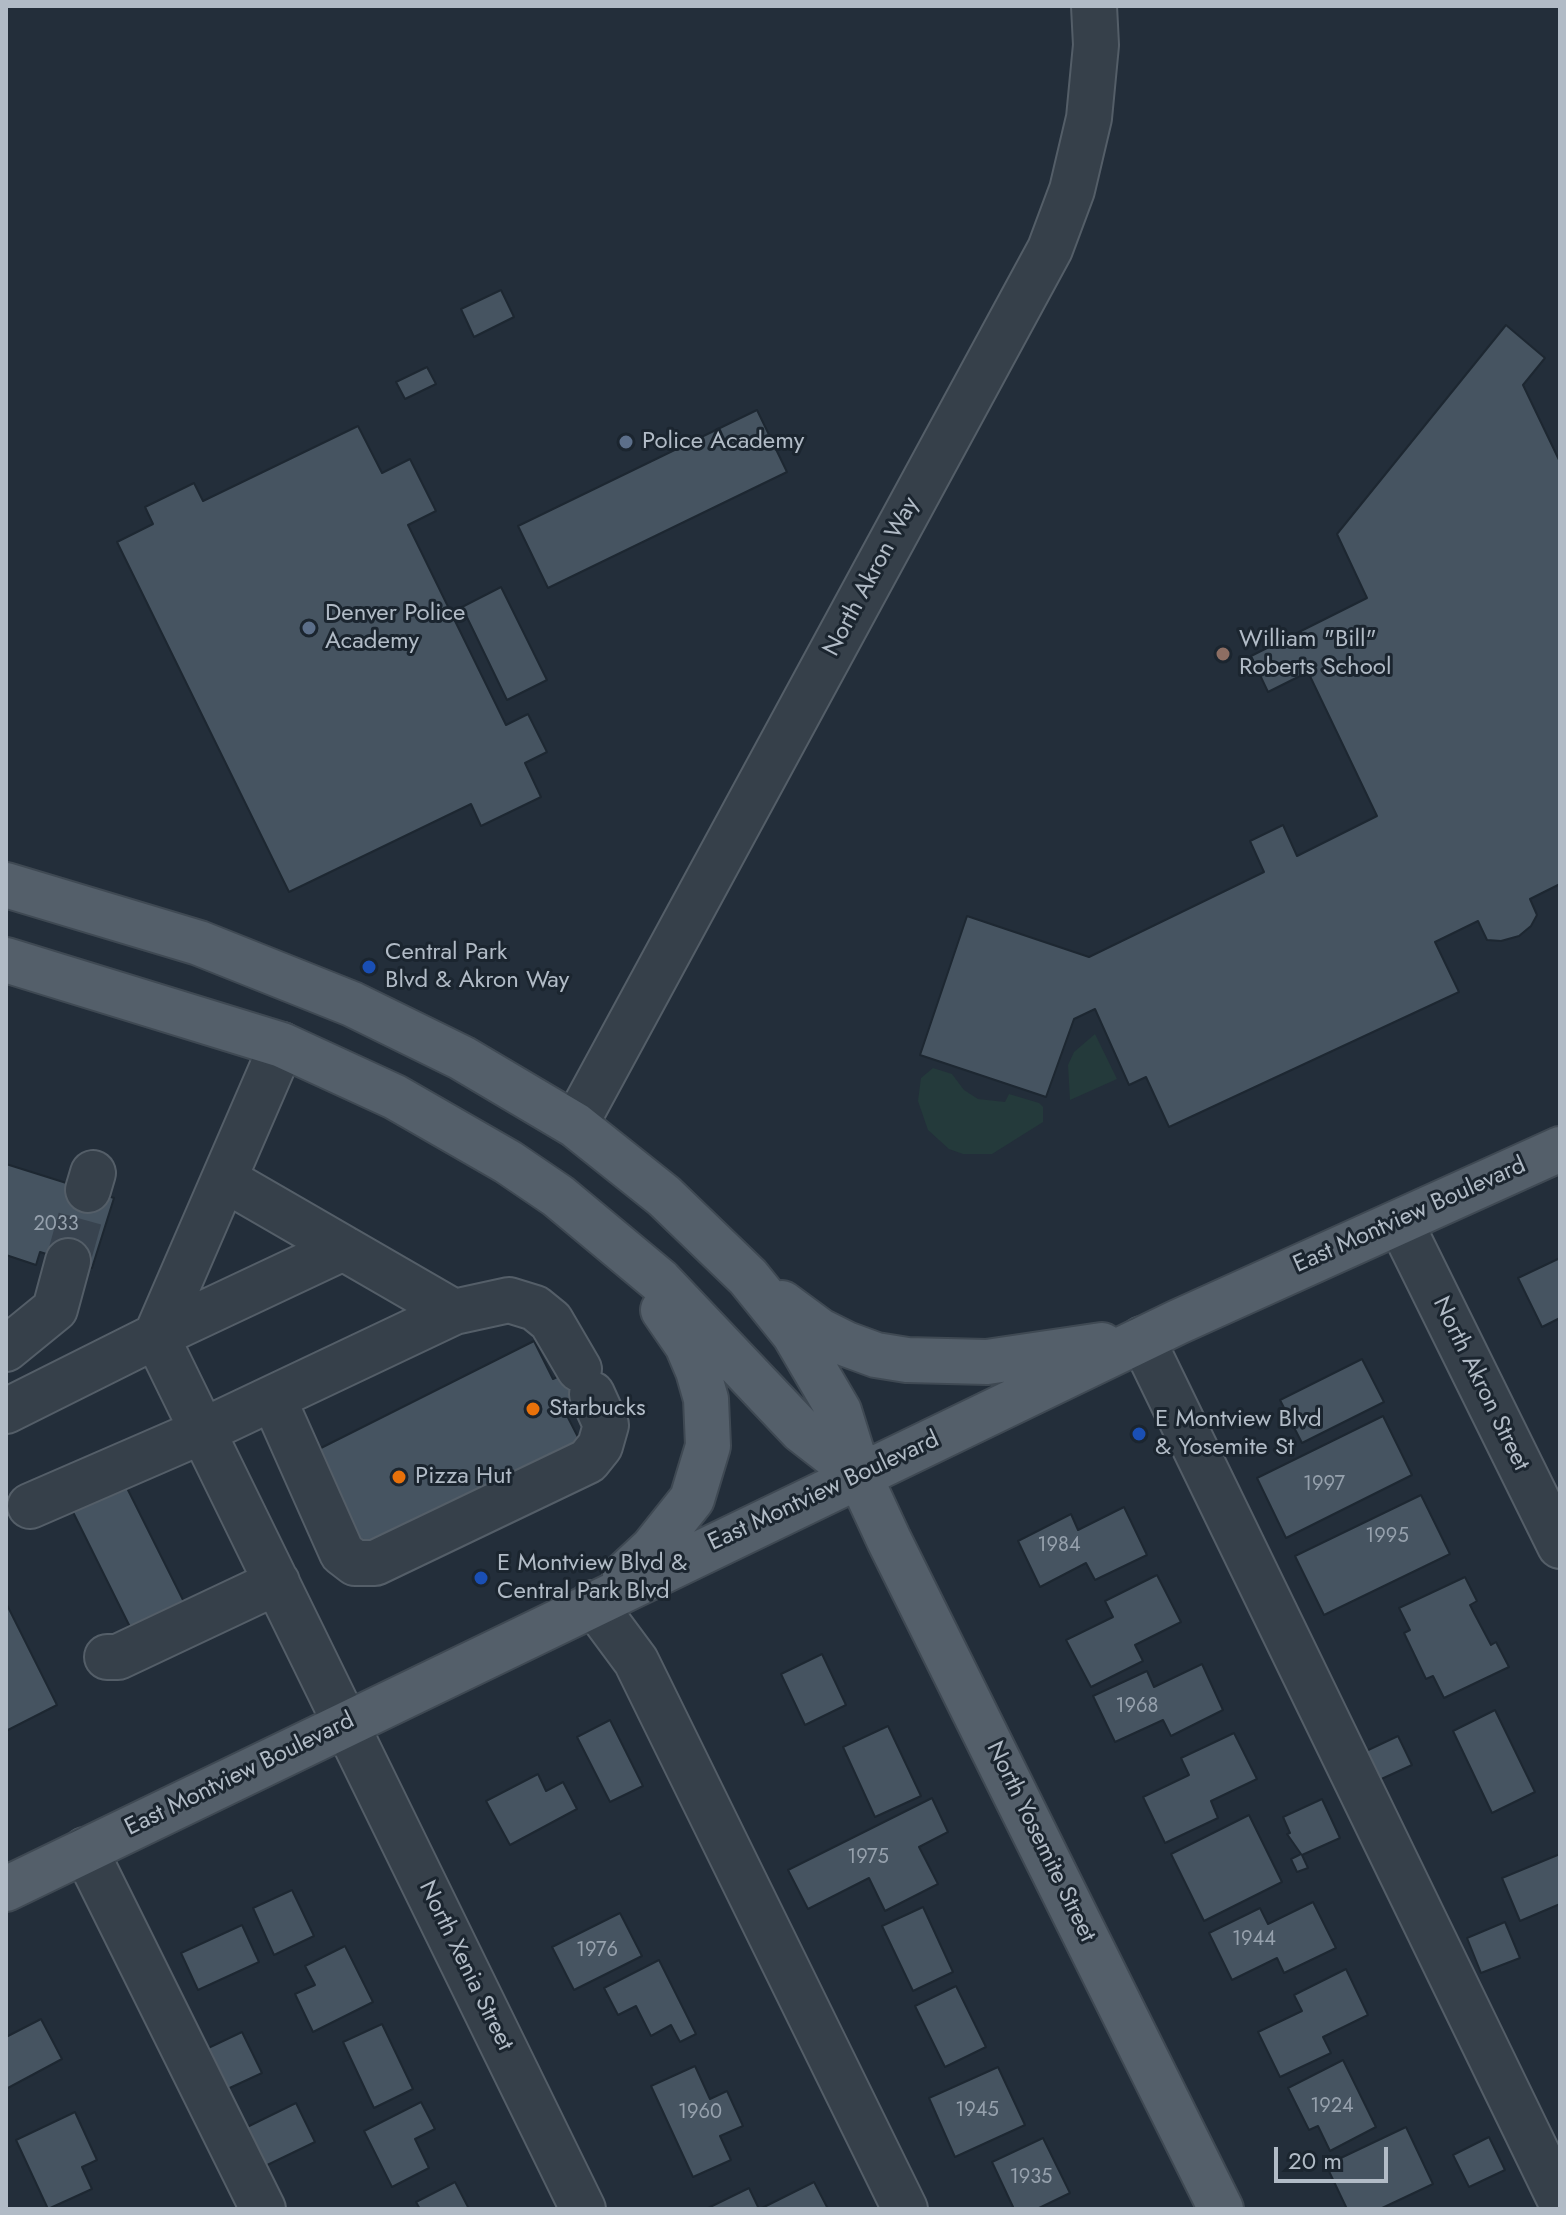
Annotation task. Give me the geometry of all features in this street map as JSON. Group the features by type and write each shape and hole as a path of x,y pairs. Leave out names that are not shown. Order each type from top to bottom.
{"main road":[{"path":"6,885 199,943 352,1004 462,1058 575,1125 664,1196 748,1277 820,1331 876,1355 944,1362 987,1362 1142,1339"},
{"path":"6,960 282,1045 436,1118 558,1196 610,1237 700,1321 801,1430 859,1475"},
{"name":"East Montview Boulevard","path":"6,1889 1142,1339 1560,1149"},
{"path":"593,1603 676,1522 692,1499 708,1446 706,1399 687,1345 610,1237"},
{"name":"North Yosemite Street","path":"748,1277 794,1334 844,1422 859,1475 1221,2209"}],"street":[{"name":"North Akron Way","path":"575,1125 1050,249 1072,190 1089,118 1096,45 1094,6"},
{"path":"156,1336 282,1045"},
{"path":"224,1179 454,1312"},
{"name":"North Akron Street","path":"1400,1222 1560,1546"},
{"path":"6,1411 343,1248"},
{"path":"6,1349 16,1344 55,1309 68,1261"},
{"path":"30,1506 205,1430 454,1312 509,1300 535,1308 551,1321 606,1425 600,1446 588,1461 375,1563 355,1563 342,1553 273,1398"},
{"name":"North Xenia Street","path":"156,1336 205,1430 583,2209"},
{"path":"1142,1339 1560,2200"},
{"path":"107,1657 118,1657 277,1582"},
{"path":"593,1603 636,1661 905,2209"},
{"path":"85,1850 263,2209"}],"green space":[{"path":"1095,1034 1117,1079 1070,1100 1068,1065 1074,1052"},
{"path":"933,1068 952,1074 964,1090 978,1099 1005,1102 1009,1094 1039,1103 1043,1107 1043,1122 992,1154 963,1154 949,1149 928,1130 918,1101 921,1078"}],"building":[{"path":"501,290 514,317 474,337 461,309"},
{"path":"1506,325 1545,358 1523,385 1560,462 1560,884 1530,899 1537,915 1531,926 1519,936 1501,941 1487,940 1478,921 1435,942 1459,992 1169,1127 1146,1077 1129,1085 1095,1009 1074,1019 1046,1097 920,1055 967,916 1089,957 1264,872 1250,841 1283,825 1297,856 1377,816 1308,672 1268,692 1251,656 1367,598 1337,534"},
{"path":"427,367 436,384 405,399 396,382"},
{"path":"757,410 787,472 548,588 518,526"},
{"name":"Denver Police Academy","path":"358,426 382,473 410,459 436,511 408,525 506,725 528,714 547,752 525,763 541,797 481,826 471,804 289,892 117,542 153,524 145,507 194,483 203,501"},
{"path":"501,587 547,680 507,700 462,607"},
{"path":"6,1164 114,1198 92,1268 40,1252 36,1265 6,1255"},
{"path":"1560,1258 1560,1318 1542,1327 1518,1278"},
{"path":"534,1341 553,1379 581,1365 593,1388 561,1404 580,1441 362,1550 313,1452"},
{"path":"1362,1359 1384,1402 1302,1443 1280,1400"},
{"path":"1383,1416 1412,1475 1286,1538 1257,1478"},
{"path":"122,1478 188,1610 135,1637 69,1504"},
{"path":"1421,1495 1450,1554 1324,1615 1295,1556"},
{"path":"1124,1507 1147,1555 1095,1580 1086,1563 1040,1587 1018,1541 1071,1514 1078,1530"},
{"path":"1157,1575 1181,1622 1135,1645 1143,1661 1091,1687 1066,1640 1113,1617 1105,1601"},
{"path":"1465,1577 1477,1601 1470,1605 1491,1645 1496,1642 1509,1667 1444,1698 1433,1676 1426,1679 1404,1633 1410,1630 1399,1608"},
{"path":"6,1603 57,1705 6,1731"},
{"path":"822,1654 846,1705 805,1725 781,1674"},
{"path":"1202,1664 1223,1710 1171,1736 1163,1720 1115,1742 1093,1696 1147,1671 1154,1687"},
{"path":"1495,1710 1535,1792 1492,1813 1453,1731"},
{"path":"610,1720 643,1786 610,1802 577,1737"},
{"path":"888,1726 921,1796 875,1817 843,1747"},
{"path":"1234,1733 1257,1779 1211,1801 1218,1818 1165,1843 1143,1797 1189,1775 1181,1758"},
{"path":"1398,1736 1412,1765 1377,1781 1364,1752"},
{"path":"538,1774 546,1791 563,1782 577,1809 510,1845 486,1801"},
{"path":"932,1798 948,1832 919,1847 938,1884 885,1911 869,1878 808,1909 788,1870"},
{"path":"1322,1799 1340,1838 1302,1855 1308,1868 1297,1872 1291,1859 1301,1854 1287,1834 1290,1833 1283,1817"},
{"path":"1249,1815 1282,1882 1204,1921 1171,1854"},
{"path":"1560,1854 1560,1904 1520,1921 1502,1878"},
{"path":"292,1890 314,1936 274,1955 253,1908"},
{"path":"1313,1902 1336,1948 1284,1973 1277,1958 1232,1980 1209,1933 1260,1908 1268,1924"},
{"path":"923,1907 953,1972 913,1991 882,1926"},
{"path":"620,1913 642,1956 574,1990 552,1947"},
{"path":"1505,1922 1520,1958 1481,1973 1467,1938"},
{"path":"242,1925 259,1962 198,1990 181,1953"},
{"path":"345,1946 373,2002 313,2032 295,1994 315,1985 305,1966"},
{"path":"659,1960 696,2034 680,2042 671,2025 651,2036 636,2006 618,2015 604,1988"},
{"path":"1346,1969 1368,2015 1323,2037 1331,2053 1280,2077 1258,2032 1302,2011 1294,1995"},
{"path":"956,1986 986,2047 945,2067 915,2006"},
{"path":"41,2019 62,2059 6,2089 6,2037"},
{"path":"382,2024 413,2089 374,2108 343,2042"},
{"path":"242,2032 262,2073 221,2092 202,2051"},
{"path":"1343,2060 1376,2127 1330,2151 1318,2126 1309,2130 1288,2088"},
{"path":"695,2066 710,2099 727,2091 743,2126 720,2136 731,2160 693,2177 651,2086"},
{"path":"998,2067 1025,2125 955,2157 929,2098"},
{"path":"421,2102 435,2129 415,2139 429,2168 392,2187 364,2131"},
{"path":"296,2103 315,2142 259,2169 241,2130"},
{"path":"75,2112 97,2160 82,2167 92,2189 48,2209 16,2140"},
{"path":"1406,2127 1433,2184 1380,2209 1347,2209 1326,2165"},
{"path":"1489,2137 1505,2170 1469,2187 1453,2155"},
{"path":"1043,2138 1070,2193 1037,2209 1014,2209 992,2162"},
{"path":"455,2182 469,2209 420,2209 416,2202"},
{"path":"814,2182 828,2209 760,2209"},
{"path":"749,2188 759,2209 706,2209"}],"tunnel":[{"path":"68,1261 88,1190"}],"place":[{"name":"Police Academy","path":"626,442"},
{"name":"Denver Police Academy","path":"309,628"},
{"name":"William \"Bill\" Roberts School","path":"1223,654"},
{"name":"Central Park Blvd & Akron Way","path":"369,967"},
{"name":"Starbucks","path":"533,1409"},
{"name":"E Montview Blvd & Yosemite St","path":"1139,1434"},
{"name":"Pizza Hut","path":"399,1477"},
{"name":"E Montview Blvd & Central Park Blvd","path":"481,1578"}]}
